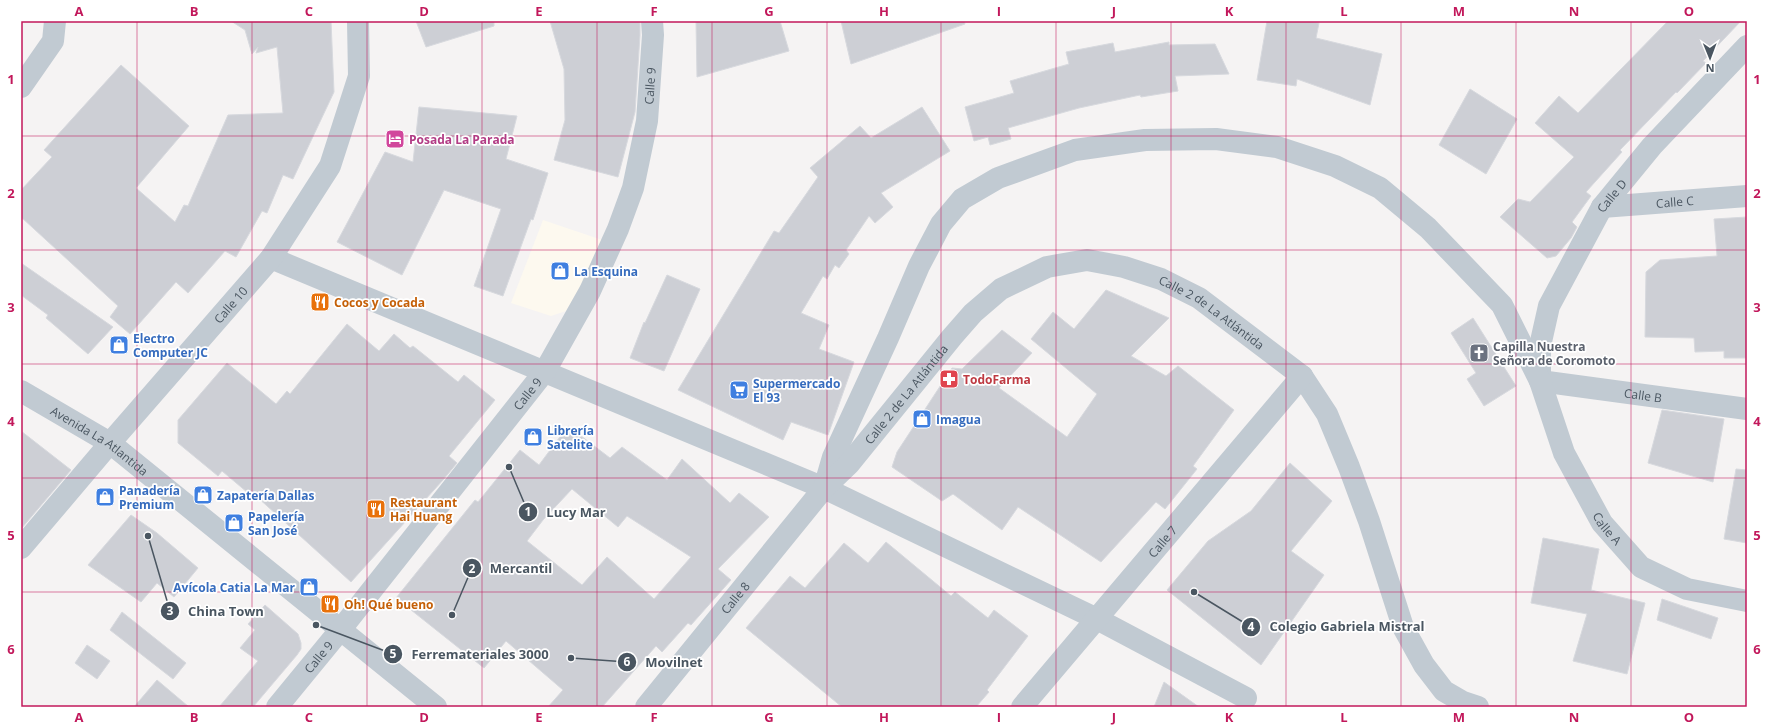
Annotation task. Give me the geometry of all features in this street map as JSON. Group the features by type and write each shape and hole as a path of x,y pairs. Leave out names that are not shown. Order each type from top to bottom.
{"street":[{"path":"21,88 28,70 52,41 55,21"},
{"name":"Calle 10","path":"21,548 110,442 271,258 330,166 359,76 358,21"},
{"name":"Calle 9","path":"277,707 342,629 545,371 590,291 618,229 633,188 647,121 654,35 652,21"},
{"name":"Calle D","path":"1540,381 1540,346 1550,306 1602,207 1652,146 1747,46"},
{"path":"824,488 833,457 888,338 919,266 941,224 962,199 998,178 1075,150 1145,140 1216,139 1277,147 1335,166 1380,188 1428,228 1502,305 1540,381"},
{"name":"Calle C","path":"1602,207 1747,196"},
{"path":"271,258 824,488 1097,619 1246,698"},
{"name":"Calle 2 de La Atlántida","path":"824,488 849,464 973,313 1001,288 1047,267 1087,260 1124,267 1161,279 1199,298 1302,376 1327,414 1346,460 1369,521 1403,627 1424,665 1444,690 1463,702 1478,707"},
{"name":"Calle 7","path":"1022,707 1302,376"},
{"name":"Calle B","path":"1540,381 1747,409"},
{"name":"Calle A","path":"1540,381 1564,453 1602,523 1640,567 1687,588 1747,601"},
{"name":"Avenida La Atlantida","path":"21,391 110,442 342,629 436,707"},
{"name":"Calle 8","path":"646,707 824,488"}],"shaded area":[{"name":"La Esquina","path":"543,220 608,242 566,311 551,316 511,303"}],"building":[{"path":"231,21 331,21 334,92 293,179 283,175 267,213 262,211 236,257 225,251 188,293 176,282 130,334 110,317 118,306 21,217 21,190 52,157 44,150 121,65 189,126 136,188 175,222 184,205 188,206 228,115 283,113 277,47 256,53 258,47 252,54 245,30"},
{"path":"416,21 494,21 494,26 426,47"},
{"path":"550,21 640,21 635,112 618,177 554,160 565,120 564,69"},
{"path":"696,21 780,21 789,51 697,77"},
{"path":"841,21 964,21 965,24 851,64"},
{"path":"1267,21 1306,21 1319,23 1316,38 1382,54 1370,105 1297,79 1296,86 1257,80"},
{"path":"1668,21 1741,21 1703,61 1706,63 1620,150 1622,152 1586,192 1591,196 1572,222 1577,227 1571,238 1556,256 1547,258 1500,217 1518,199 1530,202 1574,157 1535,123 1559,96 1578,113"},
{"path":"1169,42 1169,45 1215,44 1229,74 1175,76 1178,91 1141,97 1140,95 1079,108 1008,128 1011,139 990,145 988,137 974,141 965,107 1014,93 1010,81 1069,64 1066,52 1113,43 1115,52"},
{"path":"1470,89 1517,119 1486,174 1439,145"},
{"path":"419,107 517,116 506,159 548,173 533,220 531,219 503,296 474,286 501,209 444,190 402,275 337,242 385,152 413,162"},
{"path":"922,107 950,151 881,193 893,207 875,223 869,216 846,250 849,254 839,268 835,265 827,279 823,276 801,313 829,325 819,349 854,362 828,435 791,422 783,440 678,390 774,231 779,233 818,177 810,168 860,126 871,138"},
{"path":"1747,217 1747,358 1724,358 1724,351 1695,352 1694,338 1645,337 1646,272 1660,260 1717,256 1714,219"},
{"path":"21,263 113,327 88,354 46,318 48,315 21,295"},
{"path":"667,275 700,289 664,371 630,358 644,322 645,323"},
{"path":"1106,290 1169,318 1131,356 1166,376 1178,366 1234,410 1193,466 1197,469 1165,509 1156,502 1101,562 1018,507 1002,530 953,494 942,501 892,467 897,452 952,368 962,369 1002,330 1032,353 999,388 1067,437 1097,394 1031,339 1053,312 1074,329"},
{"name":"Capilla Nuestra Señora de Coromoto","path":"1473,318 1516,386 1484,406 1467,379 1476,373 1451,333"},
{"path":"347,324 379,351 394,334 410,348 413,346 458,382 464,375 495,400 449,456 457,463 351,582 256,496 254,498 222,471 218,476 178,443 178,420 227,363 276,404 287,391 290,394"},
{"path":"1662,410 1724,419 1713,482 1648,463"},
{"path":"568,426 610,458 622,447 667,480 682,459 730,503 739,493 769,517 718,569 731,580 691,625 688,623 662,652 656,646 602,707 548,707 563,690 506,641 484,668 396,598 475,500 478,502 520,450 539,465","holes":["572,489 618,527 627,516 691,557 654,599 607,557 582,585 527,541 543,520"]},
{"path":"21,431 71,470 21,529"},
{"path":"1290,463 1332,501 1291,551 1324,575 1261,665 1167,590 1208,541 1251,511"},
{"path":"1736,469 1747,470 1747,543 1724,539"},
{"path":"131,515 157,533 198,568 174,597 157,583 141,602 88,565"},
{"path":"1543,538 1599,549 1591,590 1645,603 1627,674 1573,661 1587,614 1531,603"},
{"path":"886,542 951,596 955,592 988,618 994,610 1028,636 987,690 989,692 976,707 842,707 746,628 790,576 805,588 844,543 868,563"},
{"path":"1662,599 1718,618 1711,639 1657,620"},
{"path":"265,605 298,634 301,649 253,707 219,707 258,661 240,648 255,630 248,624"},
{"path":"122,612 186,663 173,679 110,630"},
{"path":"87,645 110,661 97,679 75,663"},
{"path":"157,680 189,707 134,707"},
{"path":"1164,682 1199,707 1154,707"}],"place":[{"name":"Posada La Parada","path":"395,139"},
{"name":"La Esquina","path":"560,271"},
{"name":"Cocos y Cocada","path":"320,302"},
{"name":"Electro Computer JC","path":"119,345"},
{"name":"Capilla Nuestra Señora de Coromoto","path":"1479,353"},
{"name":"TodoFarma","path":"949,379"},
{"name":"Supermercado El 93","path":"739,390"},
{"name":"Imagua","path":"922,419"},
{"name":"Librería Satelite","path":"533,437"},
{"name":"Lucy Mar","path":"509,467"},
{"name":"Zapatería Dallas","path":"203,495"},
{"name":"Panadería Premium","path":"105,497"},
{"name":"Restaurant Hai Huang","path":"376,509"},
{"name":"Papelería San José","path":"234,523"},
{"name":"China Town","path":"148,536"},
{"name":"Avícola Catia La Mar","path":"309,587"},
{"name":"Colegio Gabriela Mistral","path":"1194,592"},
{"name":"Oh! Qué bueno","path":"330,604"},
{"name":"Mercantil","path":"452,615"},
{"name":"Ferremateriales 3000","path":"316,625"},
{"name":"Movilnet","path":"571,658"}]}
